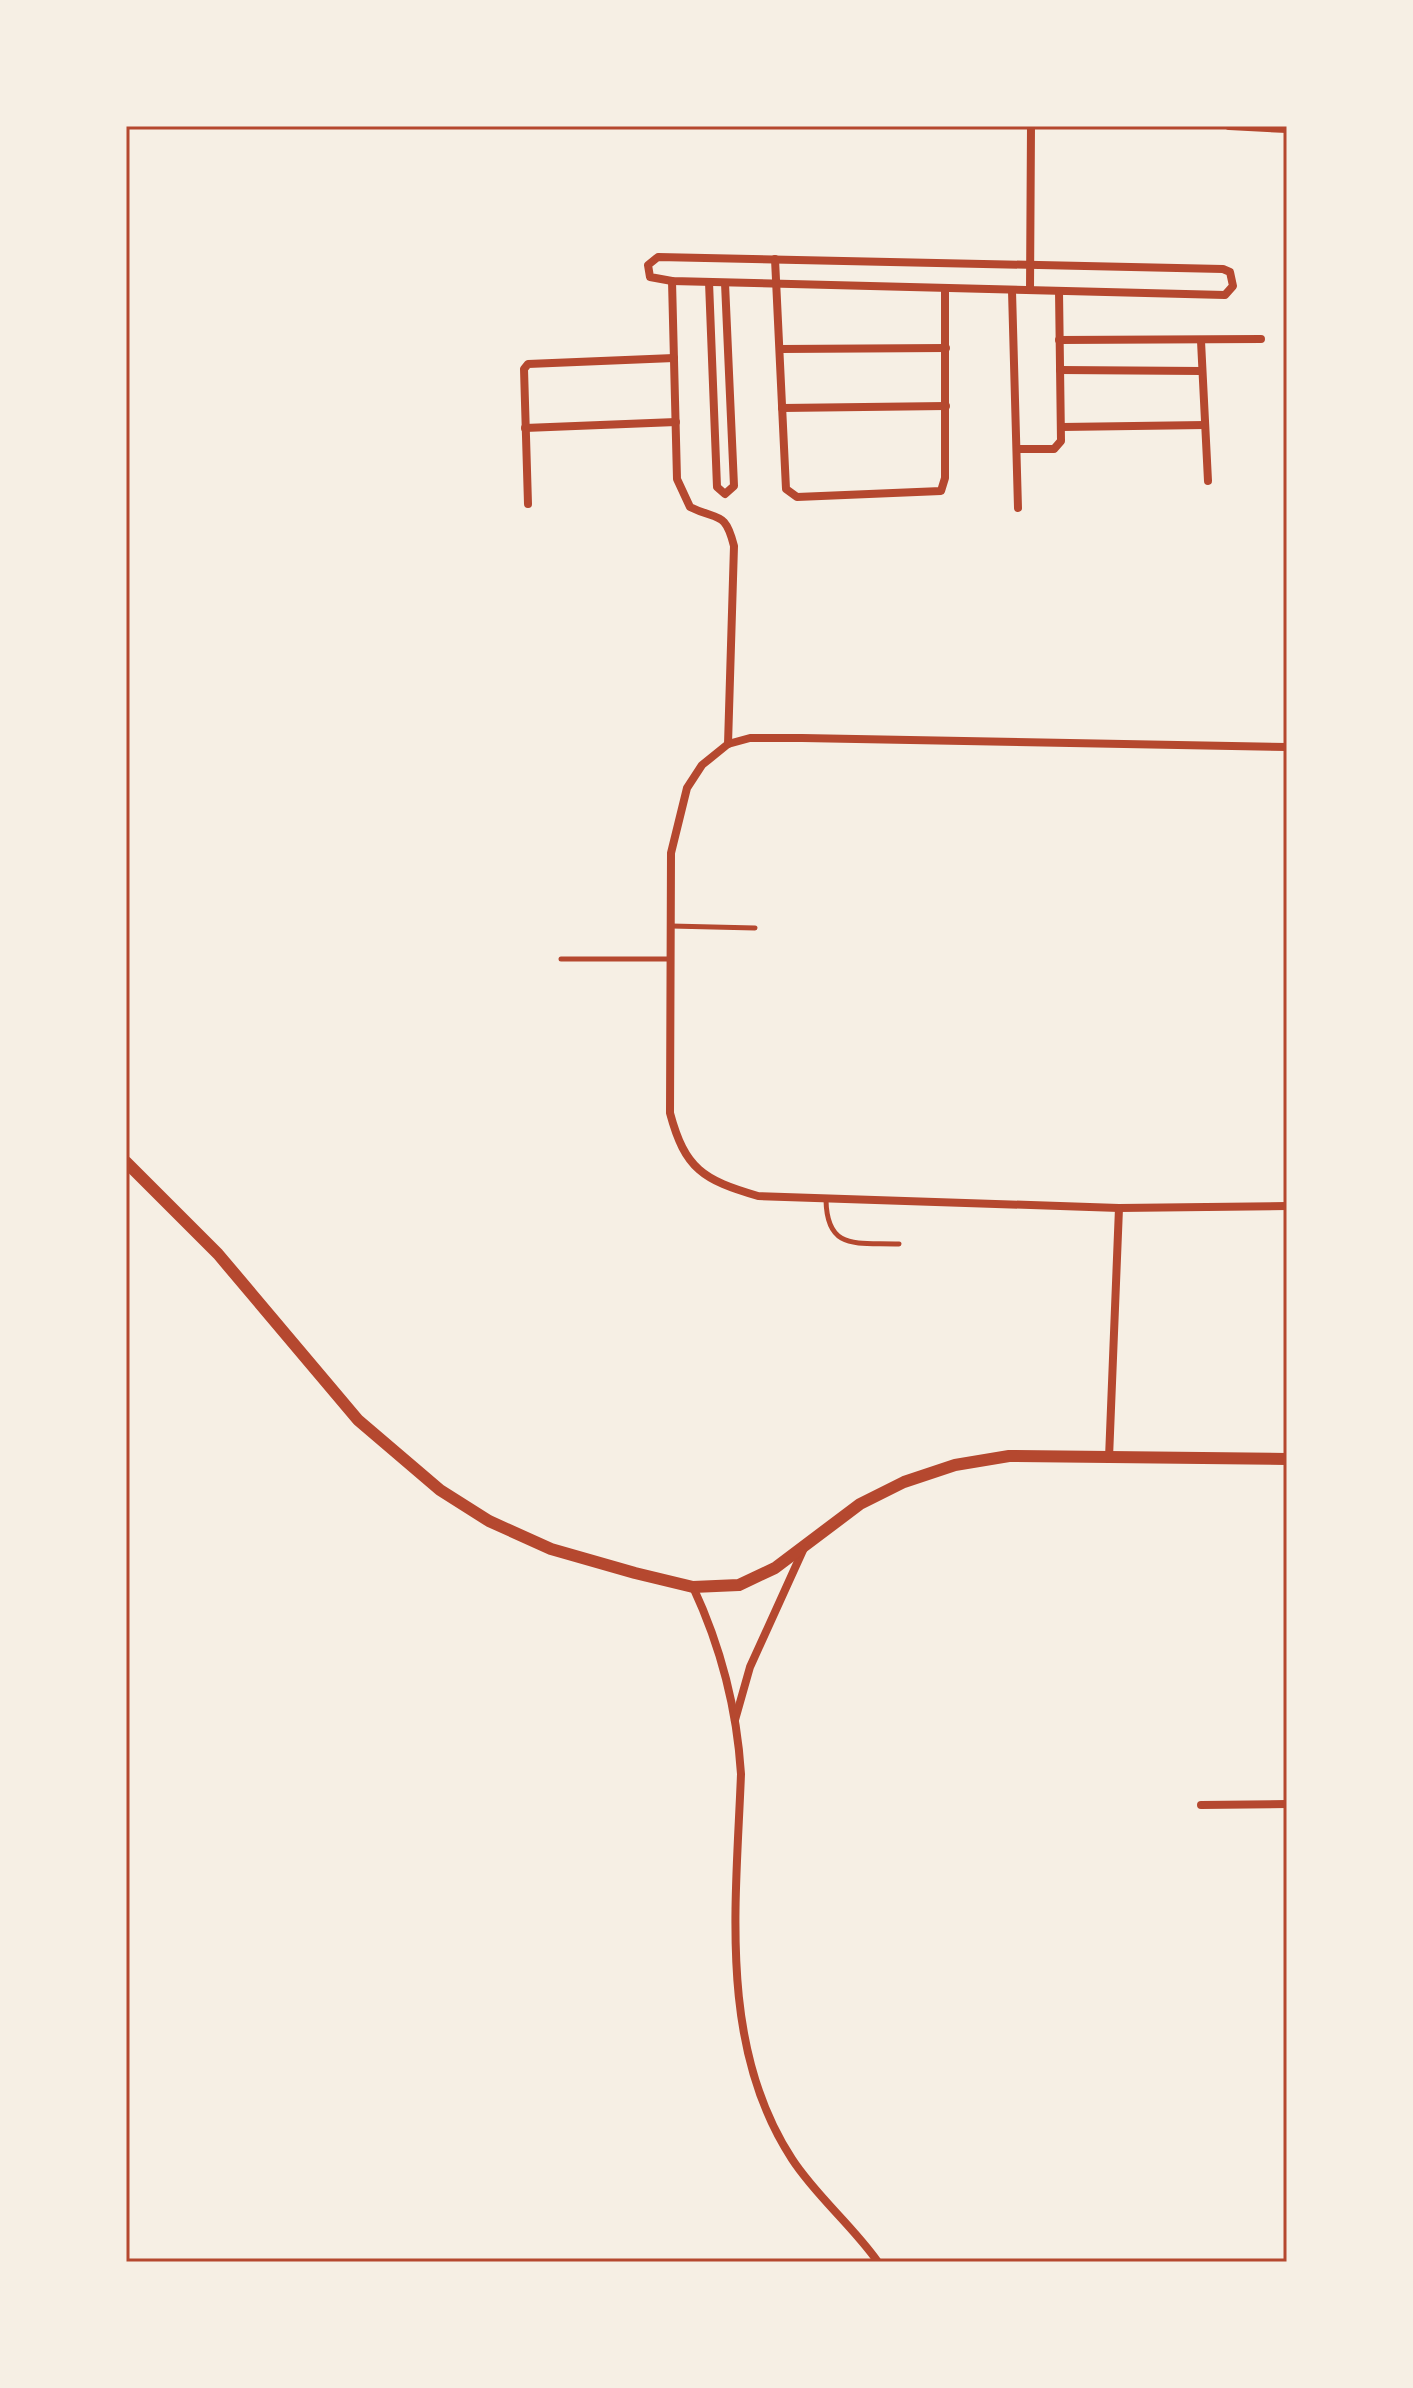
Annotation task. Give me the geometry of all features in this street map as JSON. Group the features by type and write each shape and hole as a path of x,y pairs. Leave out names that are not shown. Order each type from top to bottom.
{"street":[{"path":"1030,290 1031,126"},
{"path":"1229,126 1287,129"},
{"path":"658,257 1030,263 1223,269 1233,279 1233,286 1225,295 1012,291 672,281 650,277 647,270 650,261 658,257"},
{"path":"775,259 786,489 797,497 941,491 945,478 945,289"},
{"path":"672,281 677,479 685,500 698,511 723,519 734,546 728,744"},
{"path":"709,282 717,487 725,494 732,492 734,486 725,283"},
{"path":"1012,291 1018,508"},
{"path":"1017,449 1054,449 1061,441 1059,291"},
{"path":"1059,340 1261,339"},
{"path":"1201,341 1208,481"},
{"path":"780,349 946,348"},
{"path":"528,504 524,369 528,364 674,358"},
{"path":"1060,370 1202,371"},
{"path":"782,408 946,406"},
{"path":"525,428 676,422"},
{"path":"1062,427 1205,425"},
{"path":"1287,747 788,737 750,738 728,744 702,765 687,788 671,853 670,926 670,1113 678,1145 700,1173 728,1187 758,1196 826,1200 1119,1208 1287,1206"},
{"path":"126,1162 218,1254 358,1420 440,1490 489,1521 551,1549 693,1587 739,1585 759,1578 860,1504 904,1482 955,1465 1009,1456 1287,1459"},
{"path":"1109,1458 1119,1208"},
{"path":"734,1721 750,1667 805,1546"},
{"path":"693,1587 716,1644 734,1721 741,1774 737,1987 741,2033 752,2078 770,2121 793,2161 878,2262"},
{"path":"1201,1805 1287,1804"}],"lane":[{"path":"670,926 755,928"},
{"path":"561,959 671,959"},
{"path":"826,1200 827,1224 837,1237 854,1242 899,1244"}]}
